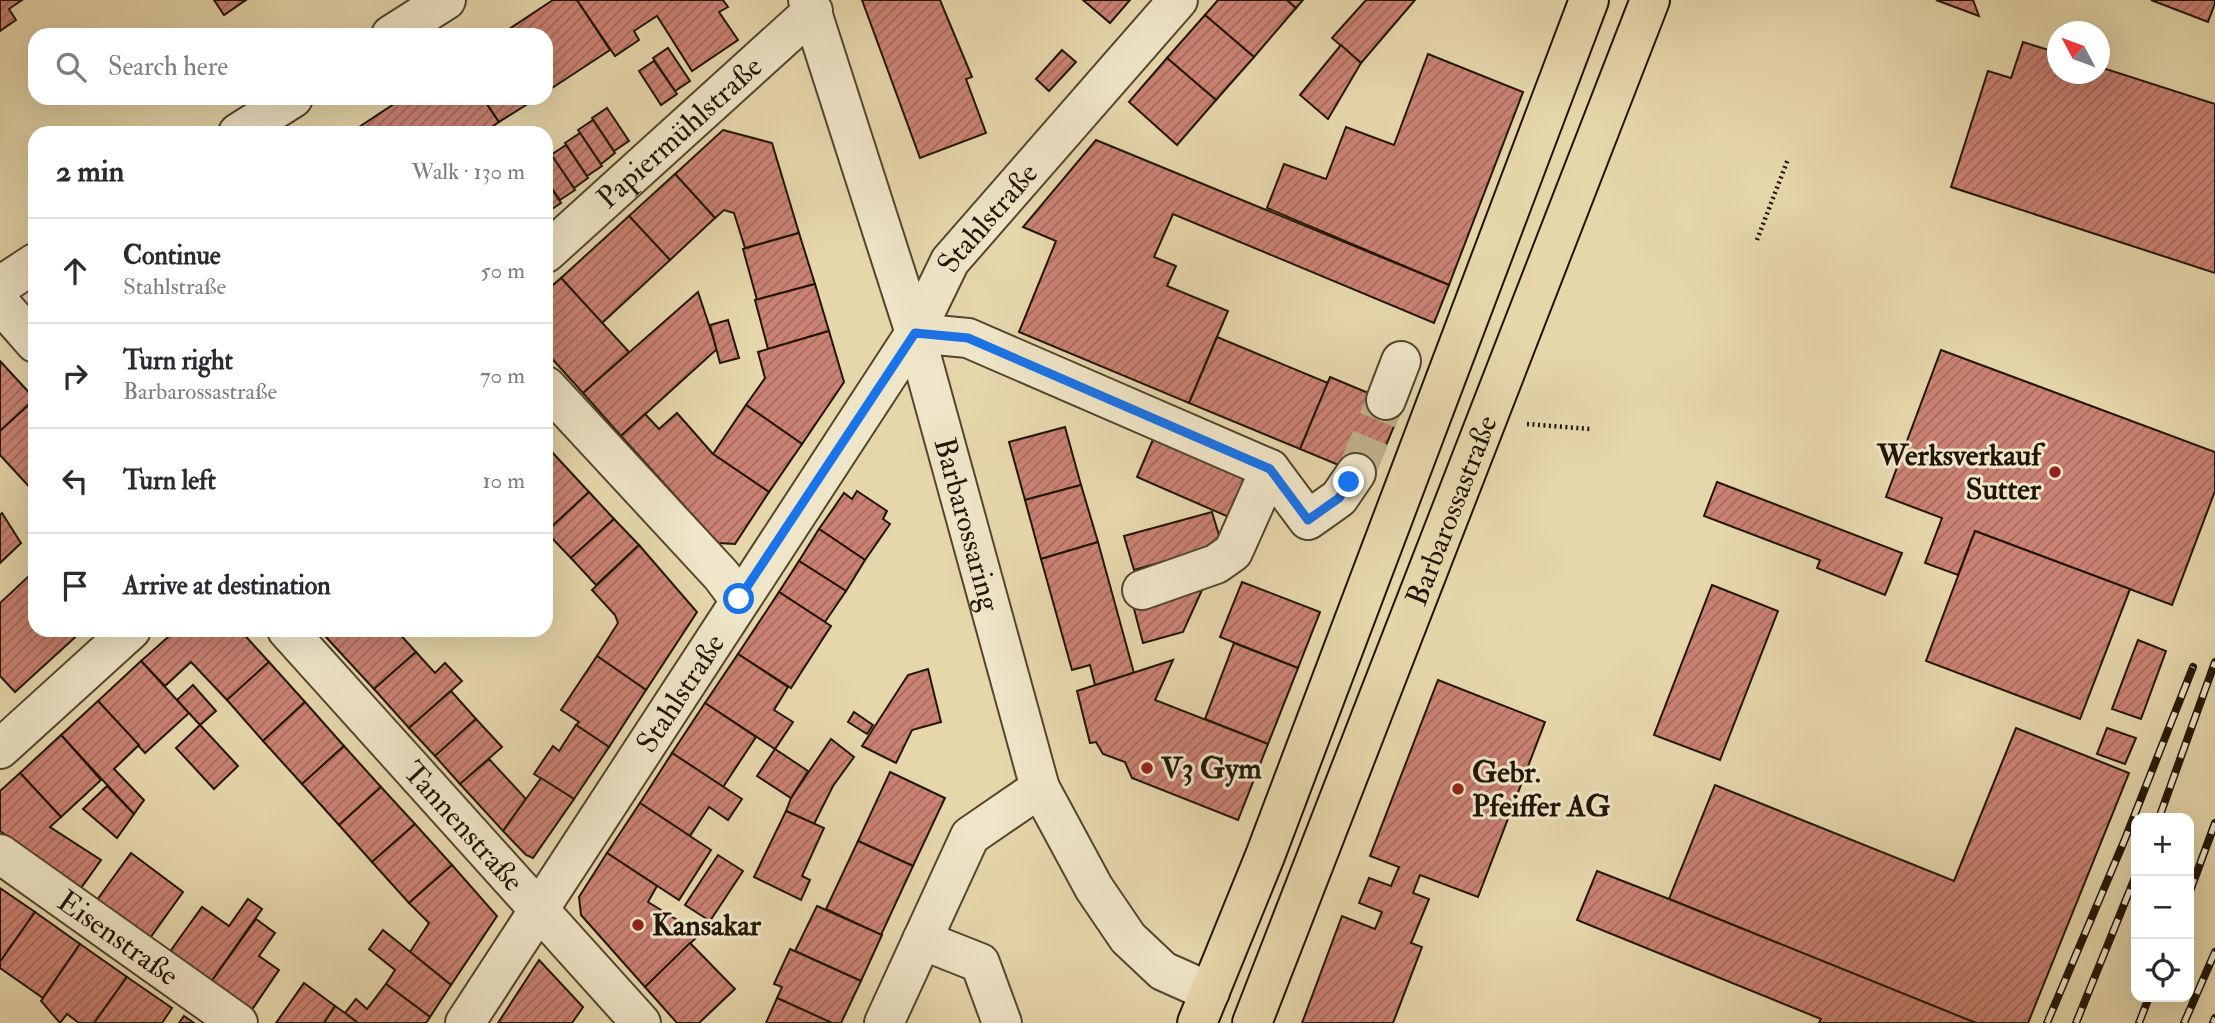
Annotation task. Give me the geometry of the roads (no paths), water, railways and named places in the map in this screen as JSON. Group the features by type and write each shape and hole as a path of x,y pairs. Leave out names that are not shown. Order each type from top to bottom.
{"main road":[{"name":"Barbarossastraße","path":"1203,1008 1269,843 1589,0"},
{"name":"Barbarossastraße","path":"1254,1017 1650,0"},
{"path":"1203,1008 1254,1017"}],"street":[{"path":"402,28 446,0"},
{"name":"Stahlstraße","path":"465,1023 739,599 915,333 950,261 1178,0"},
{"name":"Barbarossaring","path":"811,6 915,333 1040,789 1094,888 1128,937 1203,1008"},
{"name":"Papiermühlstraße","path":"553,246 811,6"},
{"path":"249,126 282,105"},
{"path":"0,286 28,268"},
{"path":"0,303 28,335"},
{"path":"915,333 968,338 1270,469 1308,520 1339,498 1356,472"},
{"path":"1386,400 1401,361"},
{"path":"553,394 721,575 739,599"},
{"path":"1142,590 1216,564 1233,552 1270,469"},
{"path":"0,749 123,637"},
{"name":"Tannenstraße","path":"293,637 641,1023"},
{"path":"884,1023 970,836 1040,789"},
{"name":"Eisenstraße","path":"0,854 238,1023"},
{"path":"922,940 980,963 1003,1023"}],"tunnel":[{"path":"1356,473 1386,400"}],"railway":[{"path":"2161,813 2215,662"},
{"path":"2047,1023 2125,839 2193,667"},
{"path":"2194,880 2215,823"},
{"path":"2076,1023 2136,876"},
{"path":"2184,1023 2215,952"},
{"path":"2139,1023 2147,1002"},
{"path":"2213,1023 2215,1018"}],"place":[{"name":"Werksverkauf Sutter","path":"2055,472"},
{"name":"V3 Gym","path":"1147,768"},
{"name":"Gebr. Pfeiffer AG","path":"1458,789"},
{"name":"Kansakar","path":"638,925"}]}
